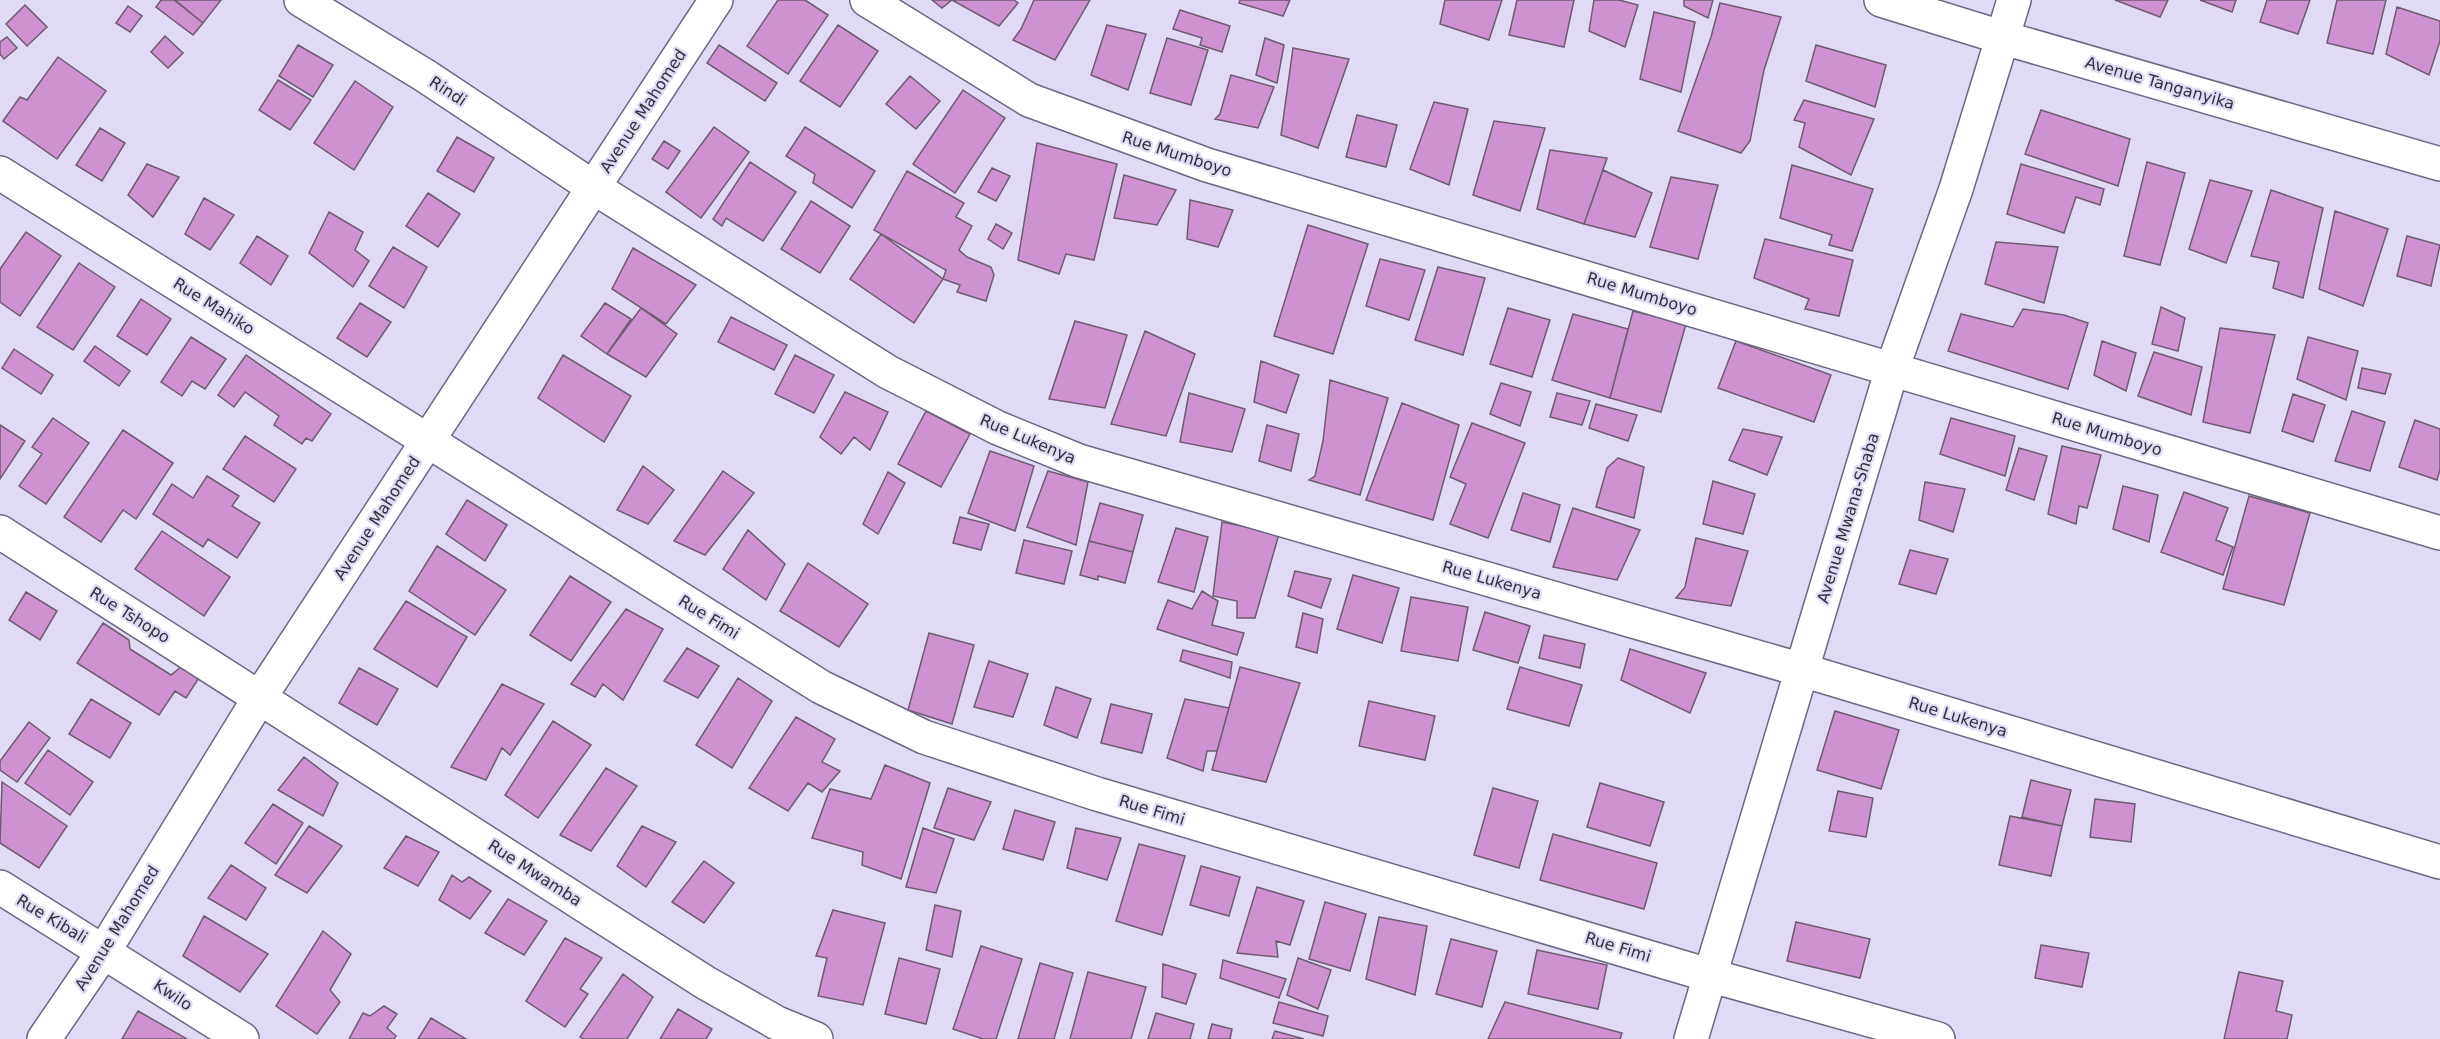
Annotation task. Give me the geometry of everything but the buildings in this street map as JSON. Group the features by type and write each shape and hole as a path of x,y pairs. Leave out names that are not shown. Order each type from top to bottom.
{"street":[{"name":"Rindi","path":"301,0 424,75 593,187"},
{"name":"Avenue Mahomed","path":"44,1039 104,951 260,697 716,0"},
{"name":"Rue Mumboyo","path":"867,0 1029,100 1207,165 2440,533"},
{"name":"Avenue Tanganyika","path":"1881,0 2004,38 2440,164"},
{"name":"Avenue Mwana-Shaba","path":"1691,1039 1712,976 1892,369 1956,189 2014,0"},
{"name":"Rue Mahiko","path":"0,173 428,440"},
{"name":"Rue Lukenya","path":"593,187 888,372 998,429 1079,461 1802,670 2440,862"},
{"name":"Rue Fimi","path":"428,440 821,687 924,737 1097,794 1712,976 1938,1039"},
{"name":"Rue Tshopo","path":"0,532 260,697"},
{"name":"Rue Mwamba","path":"260,697 706,982 777,1023 816,1039"},
{"name":"Rue Kibali","path":"0,887 104,951"},
{"name":"Kwilo","path":"104,951 242,1039"}]}
